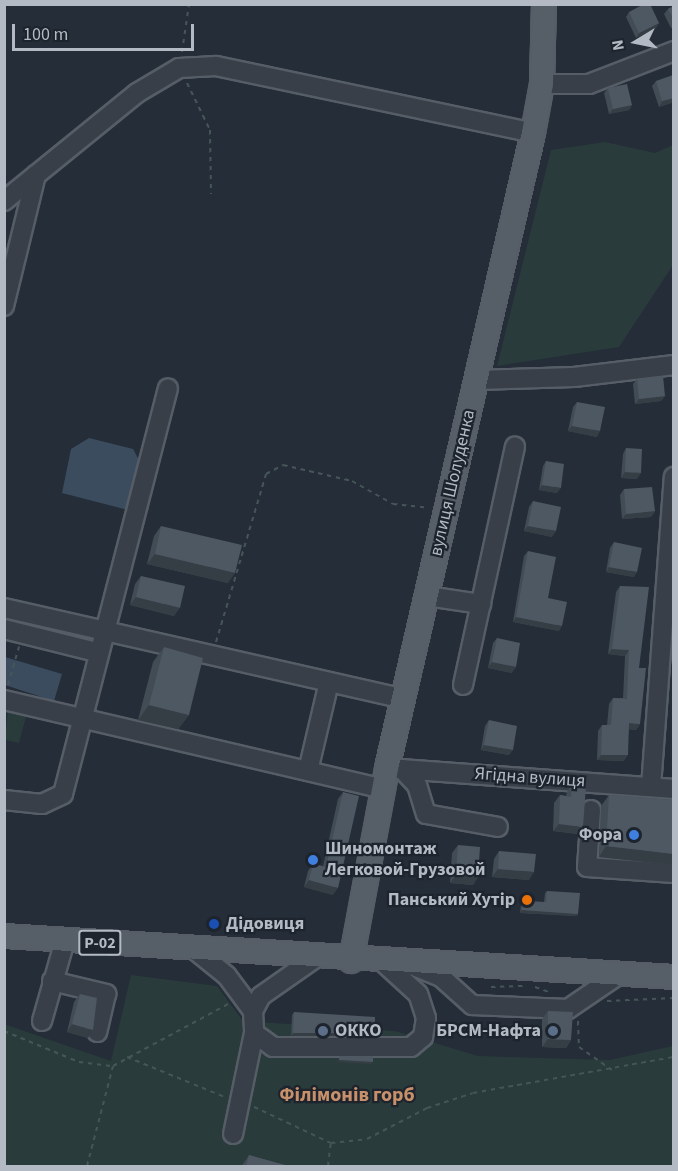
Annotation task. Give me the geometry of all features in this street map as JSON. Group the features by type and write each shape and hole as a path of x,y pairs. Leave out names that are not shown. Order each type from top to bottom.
{"main road":[{"name":"вулиця Шолуденка","path":"351,961 390,775 403,699 533,132 542,84 544,4"},
{"name":"Р-02","path":"4,936 351,961 674,977"}],"street":[{"path":"542,84 589,84 674,51"},
{"path":"4,201 138,93 179,68 216,66 533,132"},
{"path":"4,306 43,170"},
{"path":"477,380 574,377 674,364"},
{"path":"4,800 42,804 63,794 77,717 168,388"},
{"path":"463,686 515,447"},
{"path":"651,787 669,606 674,477"},
{"path":"427,596 481,604"},
{"path":"4,608 403,699"},
{"path":"4,629 96,652"},
{"path":"308,771 329,682"},
{"name":"Ягідна вулиця","path":"6,693 77,717 308,771 674,789"},
{"path":"390,775 417,785 426,814 498,827"},
{"path":"591,810 587,867 674,873"},
{"path":"42,1021 65,940"},
{"path":"195,950 248,1003 254,1033 233,1134"},
{"path":"248,1003 315,958"},
{"path":"254,1033 273,1047 411,1047 423,1037 426,1018 418,994 383,962"},
{"path":"410,964 441,977 472,1005 568,1009 618,975"},
{"path":"52,981 106,994 97,1032"}],"path":[{"path":"189,4 179,68 210,130 211,194"},
{"path":"209,655 226,621 266,474 283,465 352,481 393,504 447,510"},
{"path":"6,693 16,657"},
{"path":"577,1002 579,1047 612,1070"},
{"path":"4,1031 79,1062 113,1066 248,1003"},
{"path":"328,1167 331,1143 367,1139 427,1108 473,1093 612,1070 674,1057"},
{"path":"87,1167 113,1066"}],"shaded area":[{"path":"605,142 655,153 673,145 673,265 619,347 497,366 551,150"},
{"path":"8,709 27,713 19,743 5,740"},
{"path":"131,975 217,986 243,1021 395,1031 478,1056 610,1060 673,1046 673,1166 5,1166 4,1024 111,1061"}],"water":[{"path":"89,438 133,449 140,462 128,510 62,493 71,449"},
{"path":"5,657 62,674 54,701 5,685"}],"building":[{"path":"644,4 650,4 659,23 639,33 629,12"},
{"path":"674,6 674,20 668,9"},
{"path":"673,75 674,98 662,101 656,81"},
{"path":"627,84 632,105 613,109 608,88"},
{"path":"663,376 665,396 639,399 637,379"},
{"path":"577,402 605,407 600,431 572,426"},
{"path":"626,448 642,449 641,473 625,472"},
{"path":"546,461 564,464 561,488 542,485"},
{"path":"652,487 655,511 626,514 624,489"},
{"path":"533,501 561,507 556,531 528,526"},
{"path":"161,526 242,545 235,573 155,554"},
{"path":"614,542 642,548 637,572 609,567"},
{"path":"528,551 556,557 548,598 567,602 562,626 516,617"},
{"path":"141,576 185,586 180,608 136,597"},
{"path":"620,586 649,587 639,668 646,668 640,724 629,723 628,755 601,755 602,725 611,725 613,698 627,699 629,650 612,649"},
{"path":"497,638 520,643 516,667 492,662"},
{"path":"164,647 203,658 189,715 149,705"},
{"path":"489,720 517,726 513,750 484,745"},
{"path":"572,785 586,786 583,827 559,824 560,795 571,797"},
{"path":"343,792 359,796 338,888 309,880 313,864 326,867"},
{"name":"Фора","path":"609,795 674,800 674,854 606,846"},
{"path":"458,845 480,847 478,877 456,875"},
{"path":"499,851 536,854 534,872 498,869"},
{"path":"547,891 580,893 578,914 522,910 522,901 546,902"},
{"path":"80,994 97,998 93,1030 72,1024"},
{"path":"548,1011 573,1012 571,1040 548,1039"},
{"path":"294,1012 375,1017 375,1033 293,1033"},
{"path":"339,1056 373,1056 373,1062 339,1060"},
{"path":"249,1155 292,1167 246,1167"}],"place":[{"name":"Фора","path":"634,835"},
{"name":"Шиномонтаж Легковой-Грузовой","path":"313,860"},
{"name":"Панський Хутір","path":"527,900"},
{"name":"Дідовиця","path":"214,924"},
{"name":"ОККО","path":"323,1031"},
{"name":"БРСМ-Нафта","path":"553,1031"}],"district":[{"name":"Філімонів горб","path":"347,1095"}]}
